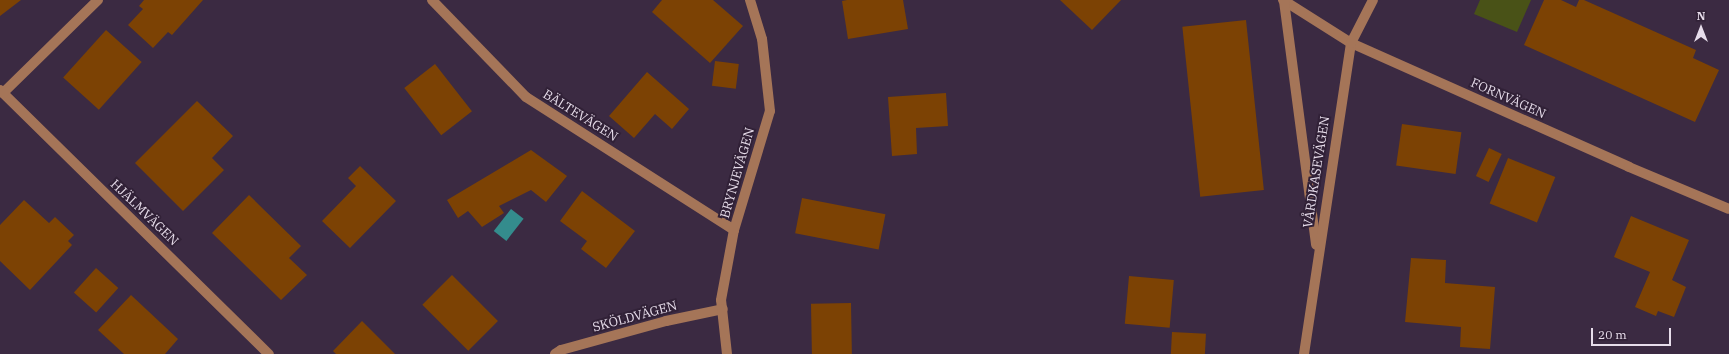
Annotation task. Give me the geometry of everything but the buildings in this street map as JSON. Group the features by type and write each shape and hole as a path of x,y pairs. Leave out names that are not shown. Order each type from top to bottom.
{"street":[{"path":"2,92 98,0"},
{"name":"BÄLTEVÄGEN","path":"432,0 526,97 734,230"},
{"name":"BRYNJEVÄGEN","path":"727,354 721,300 734,230 770,111 762,39 750,0"},
{"name":"FORNVÄGEN","path":"1283,0 1351,43 1629,167 1729,209"},
{"path":"1283,0 1318,257"},
{"name":"VÅRDKASEVÄGEN","path":"1304,354 1351,43 1373,0"},
{"name":"HJÄLMVÄGEN","path":"2,92 269,354"},
{"name":"SKÖLDVÄGEN","path":"555,354 561,350 666,321 723,309"}],"shaded area":[{"path":"1480,0 1531,0 1517,32 1474,14"},
{"path":"511,209 524,219 506,241 494,231"}]}
